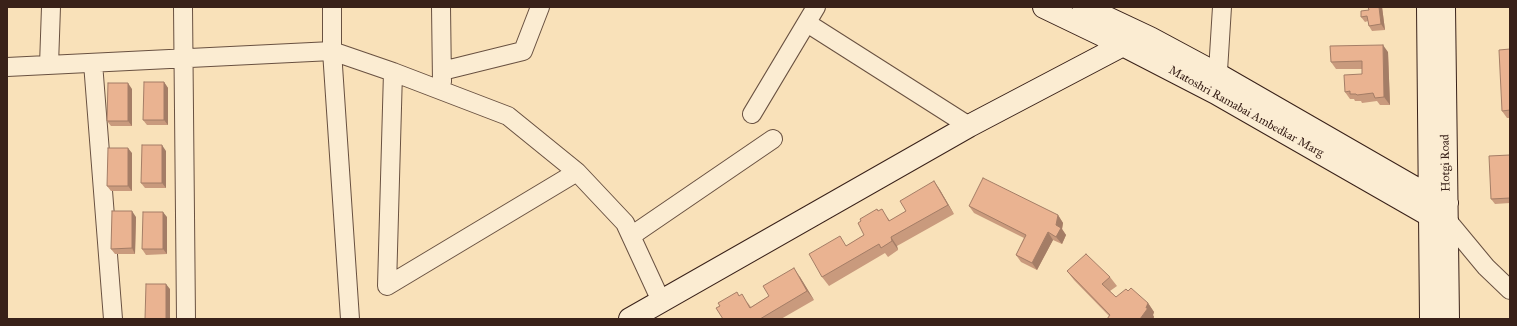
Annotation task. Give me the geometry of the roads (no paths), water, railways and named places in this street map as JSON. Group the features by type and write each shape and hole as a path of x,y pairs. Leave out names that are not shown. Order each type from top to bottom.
{"street":[{"path":"49,65 52,7"},
{"path":"183,7 182,58 186,319"},
{"path":"332,7 332,51 350,319"},
{"path":"441,7 442,91"},
{"path":"442,72 523,51 540,7"},
{"path":"752,114 816,7"},
{"name":"Matoshri Ramabai Ambedkar Marg","path":"1044,7 1123,45 1217,84 1438,209"},
{"path":"1084,7 1150,38 1217,84"},
{"path":"1217,84 1222,7"},
{"name":"Hotgi Road","path":"1428,7 1438,209 1448,319"},
{"name":"Hotgi Road","path":"1431,319 1438,209 1444,7"},
{"path":"807,23 969,126"},
{"path":"630,319 969,126 1123,45"},
{"path":"7,67 332,51 393,72 508,116 577,172 625,223 661,301"},
{"path":"93,63 113,319"},
{"path":"393,72 387,286 577,172"},
{"path":"631,236 773,139"},
{"path":"1438,209 1486,267 1510,290"}]}
